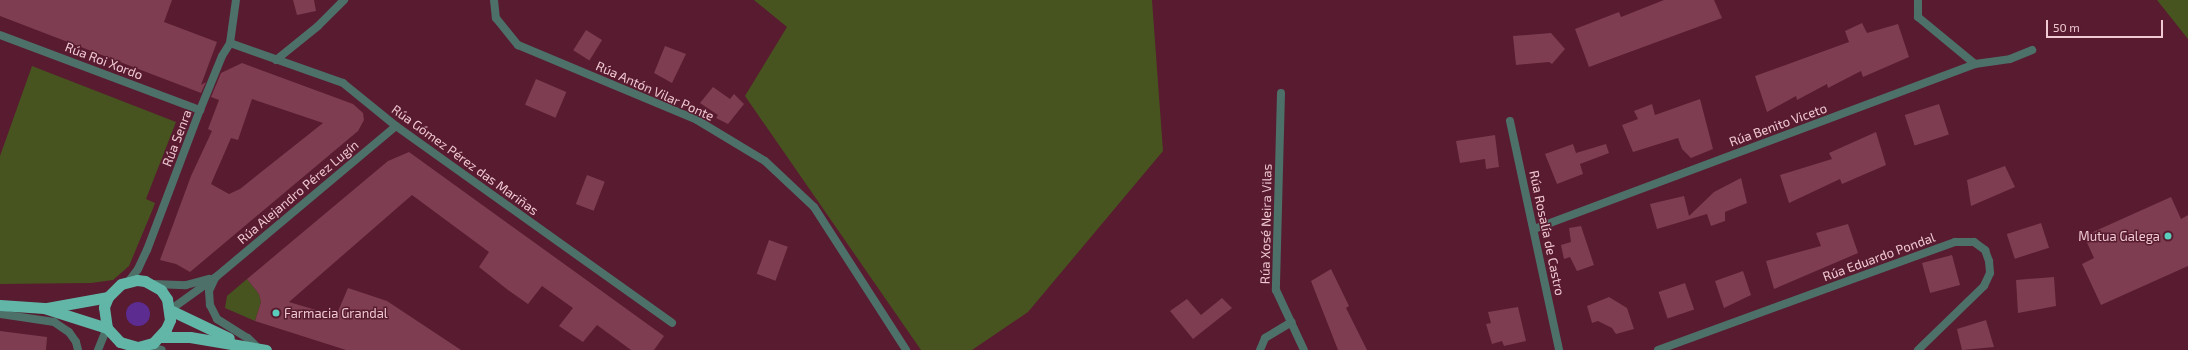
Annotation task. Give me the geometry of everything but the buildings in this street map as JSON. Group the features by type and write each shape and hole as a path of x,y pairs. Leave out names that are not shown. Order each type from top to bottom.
{"highway":[{"path":"107,328 104,307 108,297 121,284 137,280 153,284 164,295 170,310 170,320 160,337"},
{"path":"0,305 44,308 108,297"},
{"path":"44,308 107,328 120,342 138,348 160,337 190,337 257,348"},
{"path":"170,310 200,326 257,348"}],"street":[{"name":"Rúa Senra","path":"129,281 138,269 147,250 200,110 222,56 230,43 236,0"},
{"path":"276,60 318,26 344,0"},
{"name":"Rúa Antón Vilar Ponte","path":"494,0 496,18 518,45 697,120 765,161 814,207 906,350"},
{"path":"1918,0 1918,18 1975,64"},
{"name":"Rúa Roi Xordo","path":"0,35 200,110"},
{"name":"Rúa Gómez Pérez das Mariñas","path":"230,43 343,83 396,126 672,324"},
{"name":"Rúa Benito Viceto","path":"1534,229 1975,64 2010,59 2032,50"},
{"name":"Rúa Xosé Neira Vilas","path":"1281,93 1276,290 1304,350"},
{"name":"Rúa Rosalía de Castro","path":"1510,121 1559,350"},
{"name":"Rúa Alejandro Pérez Lugín","path":"170,310 216,278 396,126"},
{"name":"Rúa Eduardo Pondal","path":"1658,350 1955,242 1974,242 1985,250 1989,260 1990,273 1984,286 1918,350"},
{"name":"Rúa Alejandro Pérez Lugín","path":"153,284 186,285 216,278"},
{"name":"Rúa Alejandro Pérez Lugín","path":"216,278 209,291 210,305 218,319 248,338 257,348"},
{"path":"0,314 54,322 69,332 76,342 78,350"},
{"path":"1260,350 1265,338 1292,322"},
{"path":"98,350 107,328"},
{"path":"138,348 162,350"}],"green space":[{"path":"754,0 1152,0 1163,151 1028,312 972,350 921,350 745,96 787,27"},
{"path":"2157,0 2188,0 2188,39"},
{"path":"32,66 176,122 146,199 155,203 152,211 129,266 113,280 91,283 0,284 0,156"},
{"path":"247,279 259,294 261,302 255,321 225,308 227,296"}],"shaded area":[{"path":"138,302 147,305 150,314 147,323 138,326 129,323 126,314 129,305"}],"place":[{"name":"Mutua Galega","path":"2168,236"},
{"name":"Farmacia Grandal","path":"276,313"}]}
